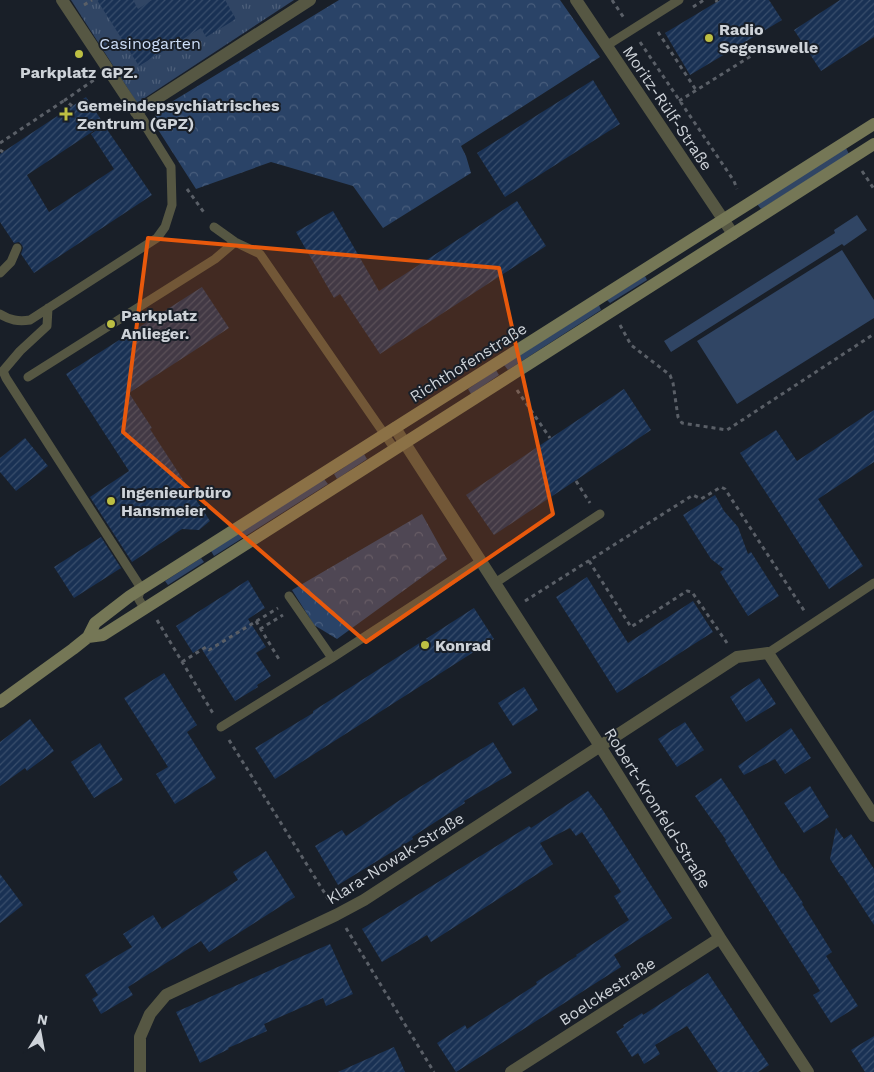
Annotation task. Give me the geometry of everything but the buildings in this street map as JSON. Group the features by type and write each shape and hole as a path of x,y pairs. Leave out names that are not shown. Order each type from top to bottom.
{"street":[{"path":"62,0 140,117 310,0"},
{"name":"Moritz-Rülf-Straße","path":"576,0 733,234"},
{"name":"Richthofenstraße","path":"0,702 88,637 95,623 141,588 874,124"},
{"name":"Richthofenstraße","path":"88,637 103,635 874,144"},
{"name":"Robert-Kronfeld-Straße","path":"390,431 481,560 720,938 808,1072"},
{"path":"737,657 768,654 874,816"},
{"name":"Klara-Nowak-Straße","path":"140,1072 138,1064 140,1037 150,1014 166,995 364,900 737,657"},
{"name":"Boelckestraße","path":"511,1072 720,938"}],"lane":[{"path":"606,46 679,0"},
{"path":"0,314 9,319 30,320 157,238 164,227 172,205 171,167 140,117"},
{"path":"752,201 751,208 755,213 764,214"},
{"path":"214,227 235,242 260,254 390,431"},
{"path":"28,376 215,259 235,242"},
{"path":"0,273 11,262 17,248"},
{"path":"645,270 652,272 654,284"},
{"path":"48,308 47,326 3,370 6,378 141,588 138,598 144,608"},
{"path":"464,384 461,393 464,398 473,400"},
{"path":"365,447 372,449 375,454 374,462"},
{"path":"495,583 599,515"},
{"path":"221,727 332,658 481,560"},
{"path":"768,654 874,583"},
{"path":"292,601 332,658"}],"path":[{"path":"612,0 734,181 737,189"},
{"path":"689,10 704,0"},
{"path":"658,31 696,90"},
{"path":"679,101 751,56 742,44"},
{"path":"0,143 87,84"},
{"path":"65,100 72,106"},
{"path":"858,166 874,189"},
{"path":"617,320 631,345 670,375 678,417 682,423 727,430 874,334"},
{"path":"514,386 550,438"},
{"path":"576,481 599,515"},
{"path":"512,610 693,495 701,498 721,487 725,489 813,625"},
{"path":"589,561 631,626 687,591 692,592 737,657"},
{"path":"182,662 206,647 209,650 292,601"},
{"path":"260,629 292,601"},
{"path":"144,608 153,614 221,727"},
{"path":"256,621 280,661"}],"highlighted area":[{"path":"148,238 499,268 553,514 366,642 123,432"}],"green space":[{"name":"Casinogarten","path":"71,0 294,0 137,103"},
{"path":"339,0 560,0 600,57 461,146 471,173 383,228 353,186 271,162 196,189 157,128 155,112"},
{"path":"846,148 849,154 761,209 757,204"},
{"path":"857,215 867,230 671,352 664,341 835,233 834,230"},
{"path":"842,250 874,300 874,318 737,404 697,341"},
{"path":"645,276 647,280 610,303 607,300"},
{"path":"599,305 601,310 508,370 504,365"},
{"path":"496,370 499,375 471,394 468,389"},
{"path":"364,454 367,459 337,479 334,474"},
{"path":"324,479 328,484 214,556 211,551"},
{"path":"422,514 447,559 337,639 314,625 292,590"},
{"path":"201,558 204,562 168,585 165,581"}],"place":[{"name":"Radio Segenswelle","path":"709,38"},
{"name":"Parkplatz GPZ.","path":"79,54"},
{"name":"Gemeindepsychiatrisches Zentrum (GPZ)","path":"66,114"},
{"name":"Parkplatz Anlieger.","path":"111,324"},
{"name":"Ingenieurbüro Hansmeier","path":"111,501"},
{"name":"Konrad","path":"425,645"}]}
